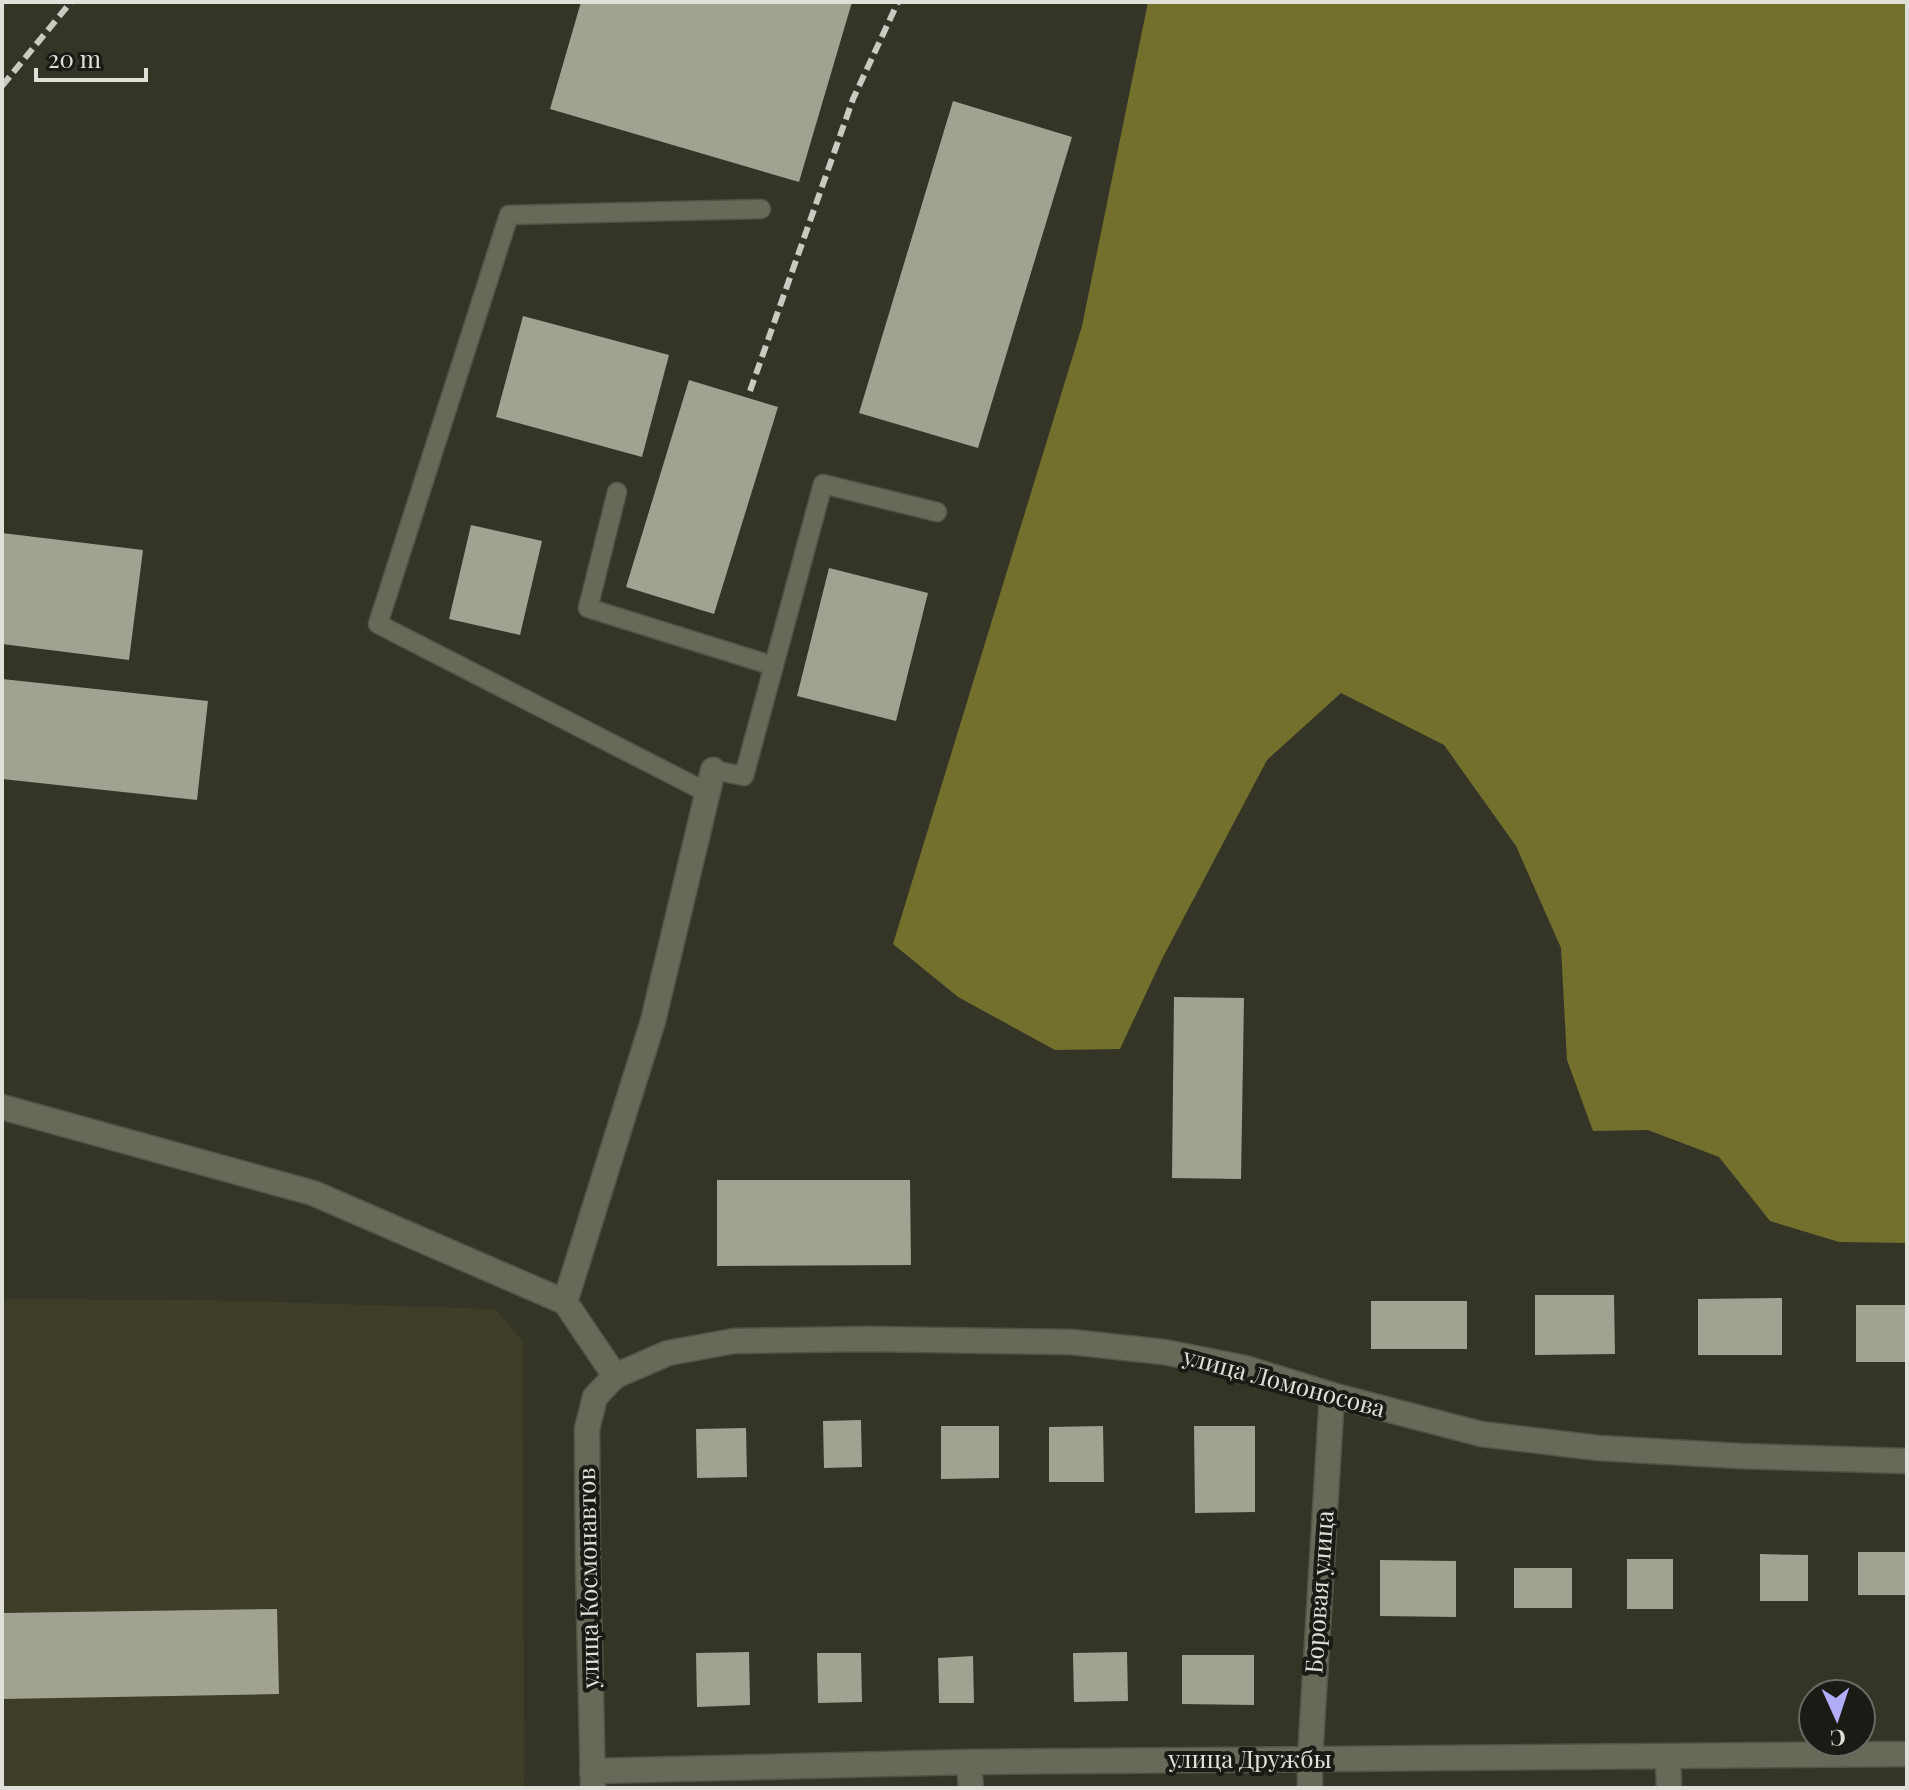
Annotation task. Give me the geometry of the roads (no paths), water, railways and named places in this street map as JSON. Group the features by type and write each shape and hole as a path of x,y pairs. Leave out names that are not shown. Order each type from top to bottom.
{"street":[{"path":"565,1302 653,1021 711,782"},
{"path":"2,1107 313,1193 565,1302 615,1376"},
{"name":"улица Ломоносова","path":"615,1376 668,1353 734,1341 1071,1342 1164,1352 1245,1368 1332,1395 1481,1434 1598,1448 1907,1461"},
{"name":"улица Космонавтов","path":"593,1780 587,1429 595,1397 615,1376"},
{"name":"Боровая улица","path":"1310,1788 1332,1395"},
{"name":"улица Дружбы","path":"593,1780 969,1762 1907,1754"},
{"path":"1668,1756 1669,1788"},
{"path":"969,1762 971,1788"}],"lane":[{"path":"761,209 509,215 378,624 711,782 744,776 823,484 937,512"},
{"path":"617,492 588,608 774,666"}],"railway":[{"path":"2,86 71,2"},
{"path":"750,391 853,99 898,2"}]}
